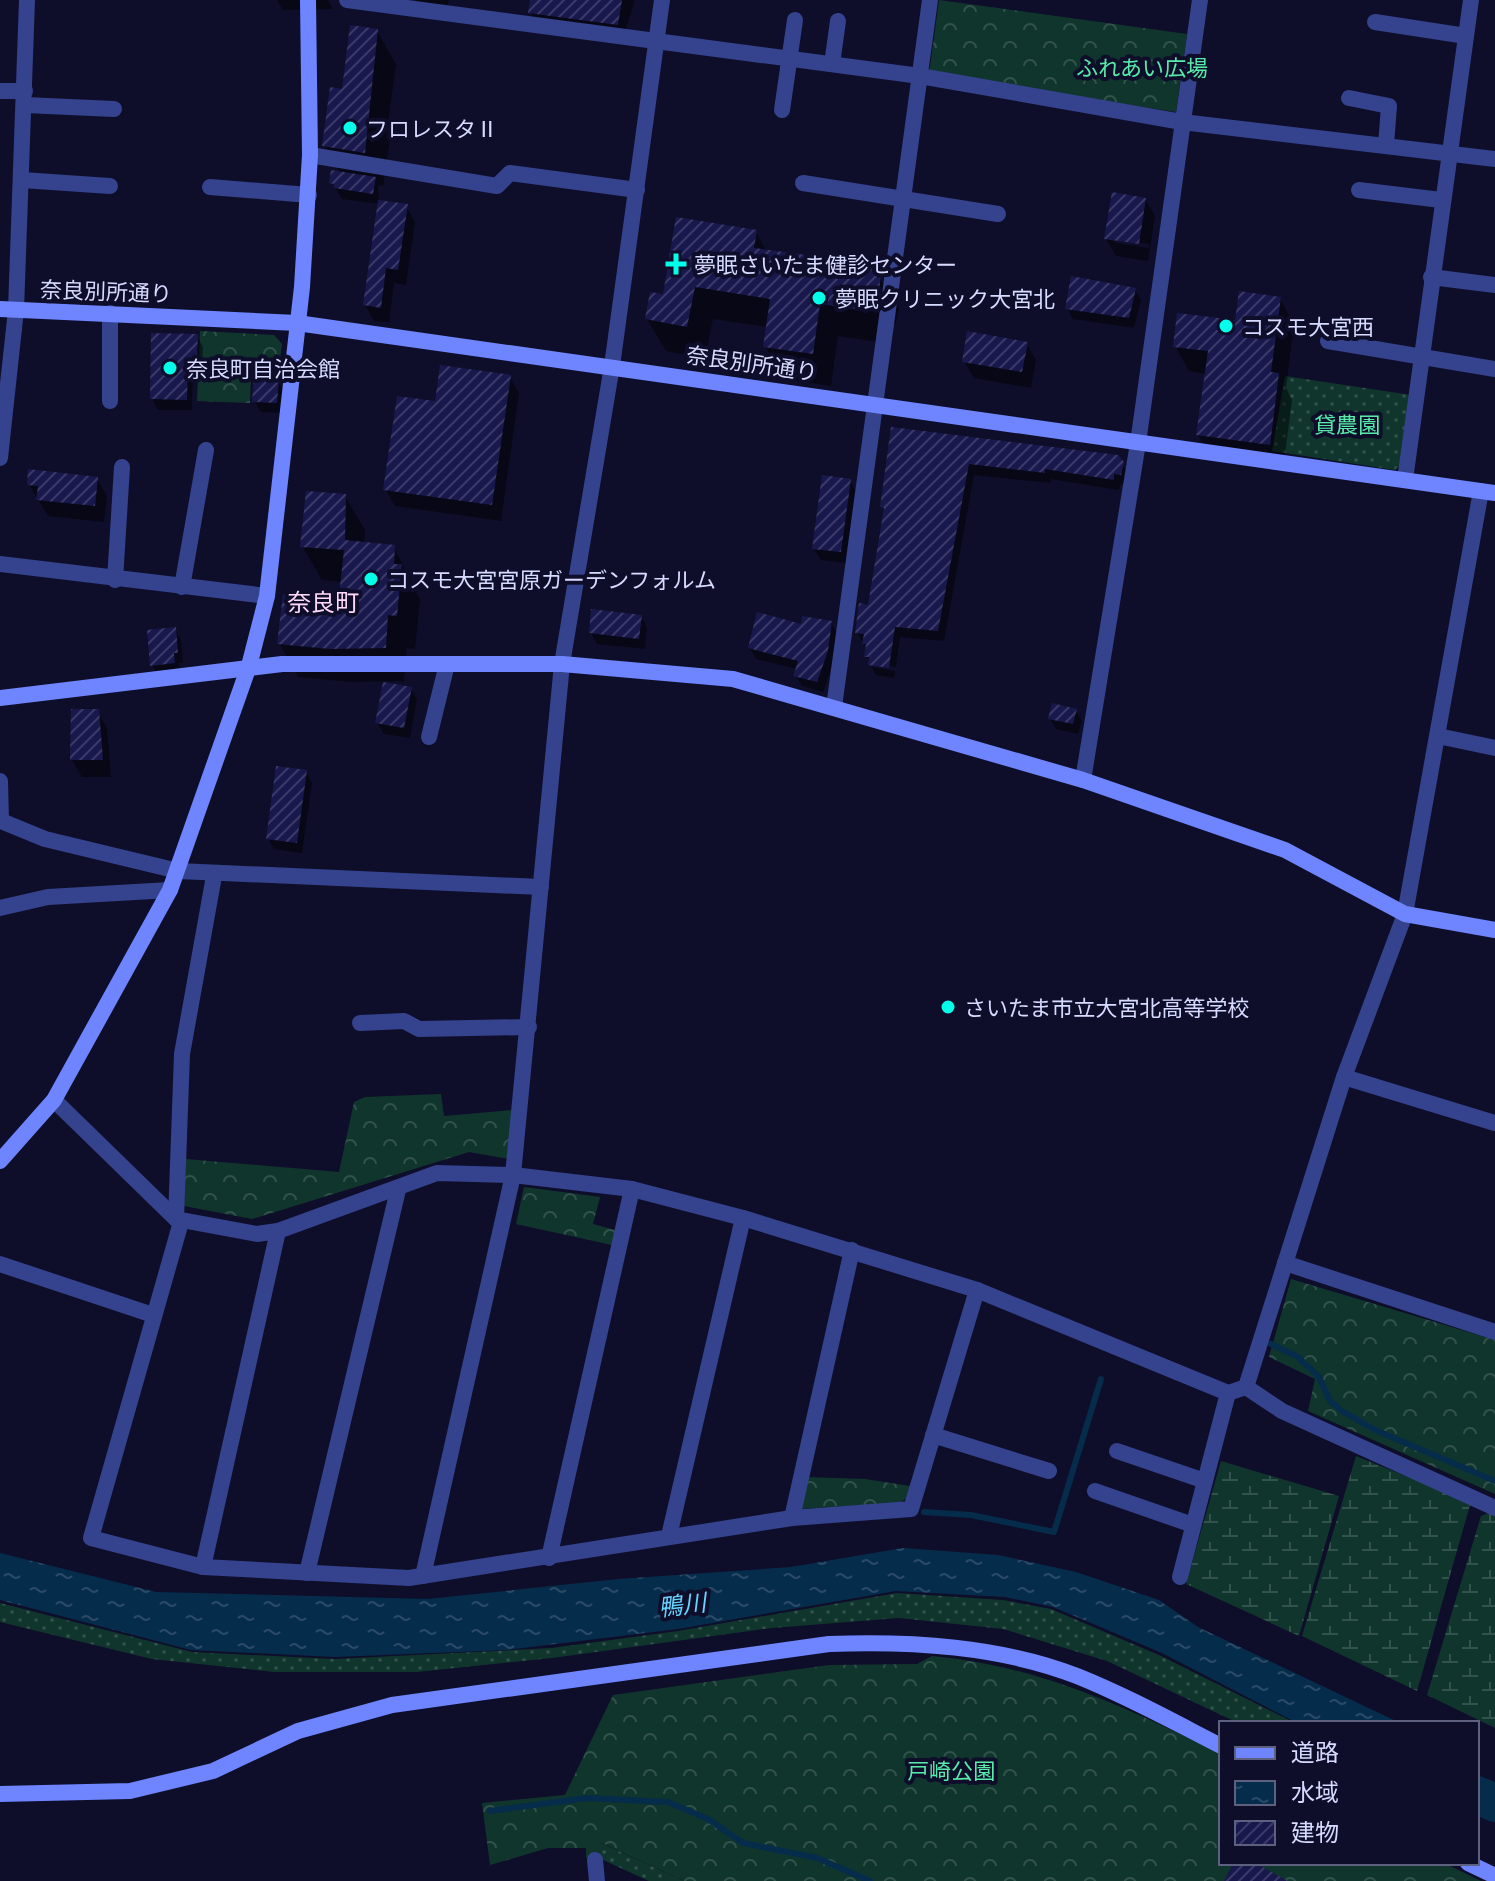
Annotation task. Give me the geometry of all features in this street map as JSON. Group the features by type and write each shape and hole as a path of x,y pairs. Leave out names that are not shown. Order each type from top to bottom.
{"street":[{"path":"0,458 8,309 22,180 27,0"},
{"path":"0,1161 54,1100 170,890 249,666 267,596 309,195 308,0"},
{"path":"347,0 399,4 920,76 1182,122 1495,159"},
{"path":"423,1576 513,1175 562,664 612,366 662,0"},
{"path":"834,707 930,0"},
{"path":"1083,780 1138,443 1200,0"},
{"path":"1405,480 1441,200 1471,0"},
{"path":"782,110 795,20"},
{"path":"832,64 838,21"},
{"path":"1375,22 1466,36"},
{"path":"0,91 25,98 114,109"},
{"path":"1349,98 1389,106 1386,145"},
{"path":"310,155 497,186 510,173 637,190"},
{"path":"22,180 110,186"},
{"path":"803,183 998,214"},
{"path":"210,187 309,195"},
{"path":"1359,190 1441,200"},
{"path":"1431,277 1495,285"},
{"name":"奈良別所通り","path":"8,309 297,323 1488,492"},
{"path":"110,313 110,401"},
{"path":"1328,341 1495,369"},
{"path":"182,587 206,450"},
{"path":"115,580 122,467"},
{"path":"1246,1387 1344,1077 1405,914 1488,492"},
{"path":"0,564 267,596"},
{"path":"429,737 447,664"},
{"path":"0,698 249,666 562,664 733,679 1083,780 1285,850 1405,914 1495,930"},
{"path":"1438,736 1495,748"},
{"path":"0,781 1,821 45,839 178,871 214,876 541,887"},
{"path":"214,876 182,1054 179,1220 91,1538 203,1567 423,1576 792,1518 911,1509 977,1290"},
{"path":"0,908 48,897 170,890"},
{"path":"360,1023 404,1021 419,1029 529,1027"},
{"path":"1344,1077 1495,1123"},
{"path":"54,1100 179,1220 257,1234 278,1231 398,1190 437,1173 513,1175 632,1189 743,1218 977,1290 1228,1393 1246,1387"},
{"path":"549,1558 632,1189"},
{"path":"307,1573 398,1190"},
{"path":"669,1536 743,1218"},
{"path":"203,1567 278,1231"},
{"path":"792,1518 852,1250"},
{"path":"1285,1263 1495,1332"},
{"path":"0,1264 153,1315"},
{"path":"1246,1387 1282,1411 1495,1508"},
{"path":"1180,1577 1228,1393"},
{"path":"933,1435 1049,1471"},
{"path":"1117,1451 1205,1481"},
{"path":"1095,1491 1193,1525"},
{"path":"0,1794 118,1792 181,1781 298,1731 392,1705 857,1643 900,1642 1027,1661 1076,1676 1219,1745"},
{"path":"595,1860 597,1881"},
{"path":"1472,1865 1495,1876"}],"green space":[{"name":"ふれあい広場","path":"939,0 1187,34 1176,112 929,74"},
{"path":"200,331 274,335 282,344 278,376 251,375 250,403 197,401"},
{"name":"貸農園","path":"1285,376 1411,395 1403,462 1395,470 1272,451"},
{"path":"441,1094 444,1116 513,1110 509,1159 469,1152 252,1219 184,1206 186,1159 339,1172 354,1102 365,1097"},
{"path":"524,1187 600,1197 593,1224 615,1230 612,1245 516,1224"},
{"path":"1291,1279 1495,1340 1495,1494 1308,1411 1315,1379 1269,1357"},
{"path":"1356,1456 1465,1500 1470,1505 1417,1691 1302,1636"},
{"path":"1221,1461 1339,1496 1299,1636 1186,1584"},
{"path":"806,1477 865,1479 910,1486 907,1498 899,1503 800,1509"},
{"path":"1491,1512 1495,1514 1495,1728 1427,1695 1481,1516"},
{"path":"897,1593 1003,1600 1051,1609 1161,1656 1291,1721 1234,1721 1107,1661 1003,1629 899,1618 772,1628 552,1658 417,1672 274,1672 152,1659 0,1622 0,1603 192,1652 335,1659 552,1648 678,1631"},
{"name":"戸崎公園","path":"932,1656 971,1661 1046,1679 1116,1705 1219,1753 1219,1865 1448,1865 1481,1881 684,1881 602,1843 601,1859 586,1858 586,1848 548,1848 490,1865 482,1803 565,1795 613,1695 829,1665 917,1664"},
{"path":"601,1843 684,1881 649,1881 601,1859"}],"water":[{"path":"903,1548 998,1555 1076,1572 1159,1600 1198,1627 1396,1721 1293,1721 1162,1653 1053,1607 1005,1597 896,1591 678,1629 506,1650 335,1657 191,1650 0,1600 0,1553 156,1592 428,1599 619,1579 791,1567"}],"building":[{"path":"530,0 622,0 618,25 528,13"},
{"path":"350,25 378,29 365,153 322,146 330,87 342,89"},
{"path":"331,170 376,177 373,194 334,188 334,184 329,183"},
{"path":"1112,192 1146,198 1139,244 1104,239"},
{"path":"378,200 408,204 398,270 386,268 381,308 363,305"},
{"path":"676,217 757,230 754,248 873,264 872,272 881,274 879,291 870,290 867,311 820,304 813,354 763,347 770,299 695,287 687,327 645,319 650,292 663,294"},
{"path":"1071,276 1136,288 1129,318 1065,309"},
{"path":"1239,291 1281,297 1271,372 1279,373 1270,445 1196,435 1208,351 1173,347 1177,313 1235,320"},
{"path":"967,331 1028,342 1022,372 962,362"},
{"path":"151,333 198,334 197,359 188,359 187,400 150,399"},
{"path":"440,365 511,375 492,505 383,490 397,396 435,401"},
{"path":"254,377 279,379 277,403 252,402"},
{"path":"891,427 1118,455 1124,462 1121,475 1114,474 1114,480 1045,469 1045,473 969,464 938,631 895,627 889,668 868,665 869,657 864,657 866,644 862,644 864,634 855,633 859,603 868,605 884,508 880,507"},
{"path":"28,469 98,477 95,506 36,500 38,486 27,485"},
{"path":"822,475 851,479 841,552 812,549"},
{"name":"コスモ大宮宮原ガーデンフォルム","path":"306,491 346,494 345,540 395,545 394,564 402,564 397,616 388,615 386,648 330,649 277,644 283,594 307,596 306,609 337,614 344,550 300,547"},
{"path":"591,609 642,615 639,639 589,633"},
{"path":"757,612 801,624 802,616 832,621 828,651 817,682 793,676 798,661 748,648"},
{"path":"176,627 178,653 174,653 175,663 150,666 147,630"},
{"path":"383,682 412,687 404,728 375,723"},
{"path":"1052,703 1077,709 1073,724 1048,719"},
{"path":"71,709 99,709 103,760 70,760"},
{"path":"276,766 307,770 297,843 266,839"},
{"path":"1232,1865 1259,1865 1288,1881 1224,1881"}],"waterway":[{"path":"1271,1344 1298,1357 1319,1377 1330,1401 1342,1411 1375,1430 1495,1481"},
{"path":"924,1512 971,1515 1054,1532 1101,1379"},
{"name":"鴨川","path":"1479,1796 1495,1803"},
{"path":"490,1811 587,1798 668,1802 708,1819 743,1843 817,1858 870,1881"}],"place":[{"name":"フロレスタⅡ","path":"350,128"},
{"name":"夢眠さいたま健診センター","path":"676,264"},
{"name":"夢眠クリニック大宮北","path":"819,298"},
{"name":"コスモ大宮西","path":"1226,326"},
{"name":"奈良町自治会館","path":"170,368"},
{"name":"コスモ大宮宮原ガーデンフォルム","path":"371,579"},
{"name":"さいたま市立大宮北高等学校","path":"948,1007"}],"district":[{"name":"奈良町","path":"323,601"}]}
